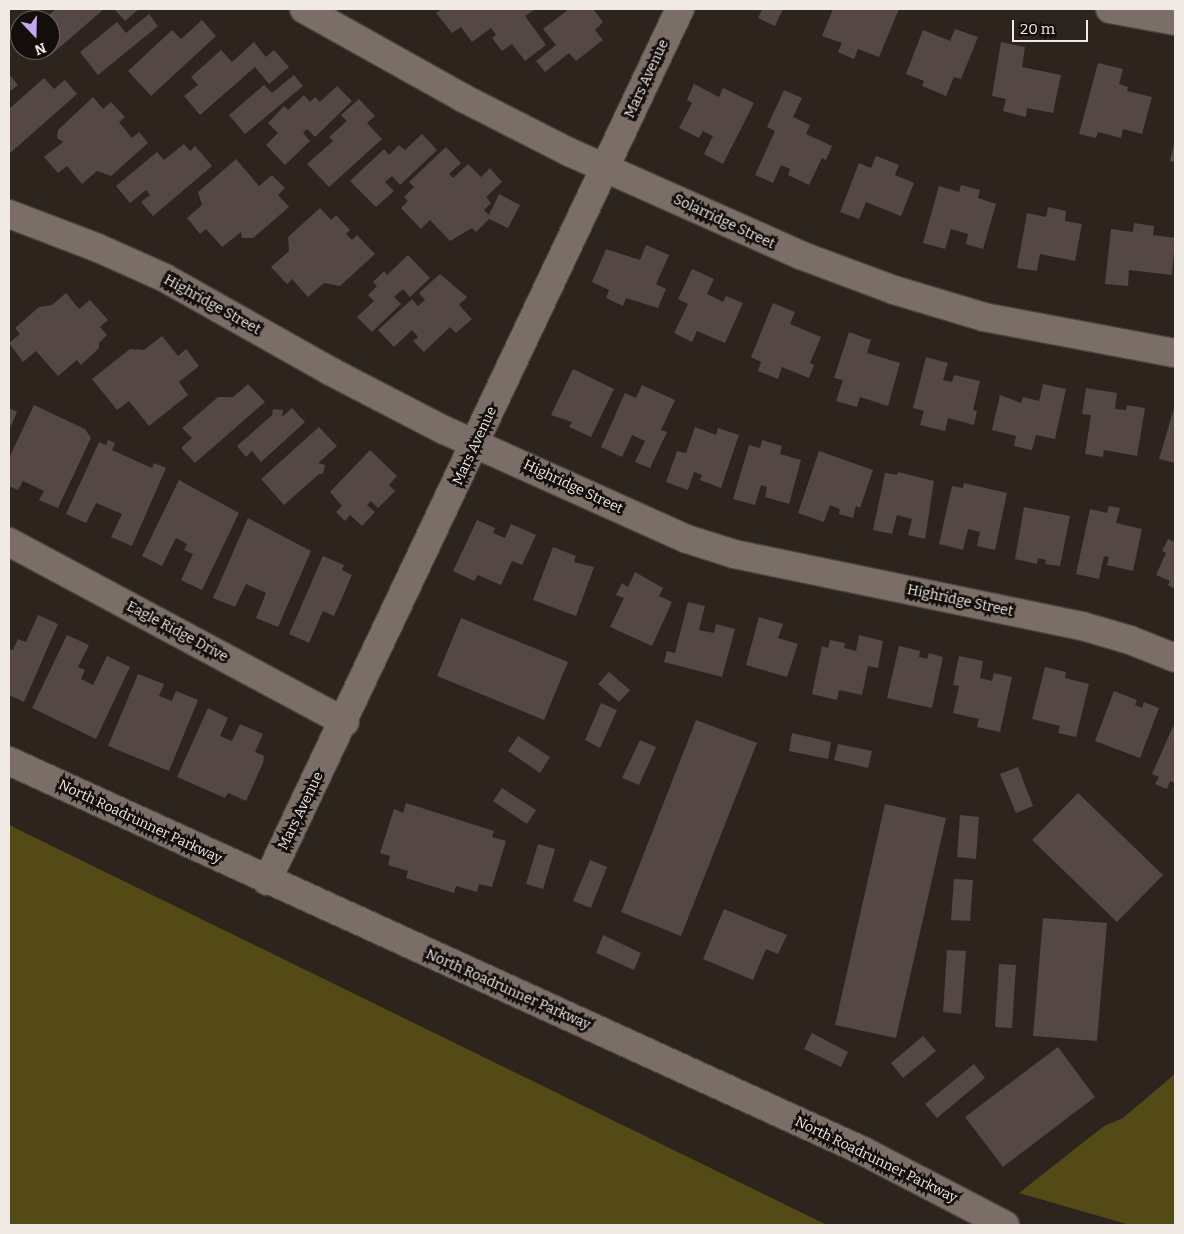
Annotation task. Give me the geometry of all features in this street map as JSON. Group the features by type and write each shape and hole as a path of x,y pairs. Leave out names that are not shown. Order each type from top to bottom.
{"street":[{"name":"Solarridge Street","path":"304,9 463,98 604,167 792,252 923,300 1018,324 1175,353"},
{"name":"Mars Avenue","path":"267,881 345,722 604,167 680,9"},
{"path":"1110,9 1175,21"},
{"name":"Highridge Street","path":"9,214 90,244 165,278 330,371 476,444 710,547 1082,626 1130,640 1175,658"},
{"name":"Eagle Ridge Drive","path":"9,542 345,722"},
{"name":"North Roadrunner Parkway","path":"9,761 267,881 863,1151 1005,1225"}],"shaded area":[{"path":"9,825 827,1225 9,1225"},
{"path":"1175,1074 1175,1225 1130,1225 1019,1193 1104,1126 1123,1118"}],"building":[{"path":"104,9 60,47 60,10 55,10"},
{"path":"114,9 139,9 125,21"},
{"path":"442,9 535,9 525,16 546,45 525,61 512,44 502,51 492,38 496,35 491,28 472,42 461,27 452,33 436,13"},
{"path":"569,9 593,9 603,22 595,30 603,40 576,61 569,53 545,72 536,61 556,45 543,29"},
{"path":"759,9 783,9 775,26 758,18 762,10"},
{"path":"833,9 899,9 879,57 858,49 854,59 838,52 842,43 822,36"},
{"path":"149,14 158,26 98,75 80,52 117,22 126,33"},
{"path":"202,20 216,36 151,96 128,71 172,30 181,39"},
{"path":"955,29 978,37 961,79 954,77 946,96 922,86 924,81 906,74 923,30 950,41"},
{"path":"254,42 266,57 274,50 289,67 269,84 255,67 200,115 184,96 198,85 191,77 221,50 232,62"},
{"path":"1001,42 1025,47 1022,67 1061,75 1053,113 1027,108 1026,117 1003,111 1006,99 992,96"},
{"path":"1098,63 1123,69 1119,84 1128,87 1127,91 1152,97 1142,134 1123,129 1121,138 1098,132 1096,138 1079,134"},
{"path":"9,74 18,85 9,92"},
{"path":"294,75 303,86 245,134 229,115 264,85 272,93"},
{"path":"44,78 54,89 65,80 77,94 9,154 9,109"},
{"path":"694,84 719,97 723,88 754,103 723,164 704,154 713,136 703,131 699,138 679,128 692,103 687,100"},
{"path":"337,86 352,101 315,137 307,129 303,133 310,141 285,165 266,145 278,133 268,123 284,106 288,110 304,95 310,102 315,97 320,102"},
{"path":"784,90 802,98 793,117 810,125 806,134 832,146 826,160 822,158 809,185 788,175 790,169 781,165 773,183 755,175 775,131 767,127"},
{"path":"93,97 103,109 111,102 125,117 119,122 132,138 139,132 148,143 111,176 97,171 82,184 67,166 58,173 44,157 63,142 57,138 58,130"},
{"path":"359,99 375,116 367,123 382,139 329,187 307,164 333,141 329,137 347,121 341,115"},
{"path":"422,134 437,150 400,185 392,176 385,182 394,191 376,207 350,181 384,149 389,155 399,145 405,150"},
{"path":"1175,139 1175,162 1170,161"},
{"path":"184,144 190,151 195,146 212,166 153,216 141,202 150,195 146,190 130,203 116,186 157,152 164,160"},
{"path":"446,147 461,163 449,174 453,178 468,164 481,177 490,168 502,182 486,197 491,203 484,210 489,215 499,194 520,205 508,228 489,219 476,232 472,228 450,241 430,220 421,229 401,208 408,201 404,197 414,187 409,182"},
{"path":"876,156 899,165 895,175 914,183 901,216 866,202 859,219 840,212 859,163 871,168"},
{"path":"236,159 259,186 272,175 285,188 278,195 289,207 253,238 242,238 241,232 222,247 206,229 200,234 187,218 202,205 198,192"},
{"path":"961,185 980,190 978,198 996,204 983,249 966,244 968,234 951,229 945,249 923,243 939,186 959,192"},
{"path":"1048,207 1066,211 1065,221 1082,224 1075,261 1040,254 1037,271 1017,268 1027,213 1046,217"},
{"path":"320,208 331,220 336,215 350,230 346,234 352,240 357,235 375,254 340,286 324,283 308,297 292,279 287,284 271,267 289,251 288,237"},
{"path":"1134,223 1154,226 1153,235 1175,238 1172,275 1129,270 1128,286 1105,284 1111,229 1133,232"},
{"path":"646,245 669,255 656,284 666,289 658,308 626,298 623,306 606,298 609,290 592,282 606,249 640,260"},
{"path":"408,255 430,278 410,297 403,289 394,297 401,304 372,332 357,317 374,301 368,295 377,286 373,282 384,271 387,275"},
{"path":"692,269 714,279 707,294 723,302 726,296 743,303 725,343 697,331 692,342 674,333 688,304 678,299"},
{"path":"440,274 467,297 459,305 472,319 456,333 450,327 424,352 413,341 418,337 412,330 394,347 378,330 412,299 418,306 425,300 419,293"},
{"path":"66,293 79,309 90,300 108,320 100,327 107,335 99,343 99,348 81,365 77,360 58,376 36,351 23,362 9,343 20,334 15,328 39,307 52,305"},
{"path":"773,303 795,312 790,324 821,337 810,363 814,365 809,378 782,367 778,379 758,371 761,362 751,357"},
{"path":"849,332 871,340 867,353 900,363 888,406 860,397 857,407 836,401 843,380 834,378"},
{"path":"162,336 178,356 186,349 199,366 179,382 188,395 149,426 129,401 117,410 92,379 130,349 144,350"},
{"path":"926,357 948,363 943,380 952,382 954,375 980,381 973,410 977,411 974,425 948,418 945,431 920,425 924,411 913,408"},
{"path":"573,369 614,389 591,437 569,427 572,422 551,415"},
{"path":"248,384 265,402 195,463 181,448 192,438 182,428 218,397 233,397"},
{"path":"1043,384 1066,389 1055,439 1036,435 1032,450 1014,446 1016,436 992,430 1000,395 1021,403 1023,397 1039,401"},
{"path":"642,385 675,400 661,430 667,432 650,468 635,462 645,441 632,435 622,457 601,447 625,393 636,398"},
{"path":"1086,388 1117,393 1115,409 1126,410 1127,405 1145,408 1137,456 1104,450 1103,457 1085,454 1091,415 1082,414"},
{"path":"34,405 85,429 91,438 58,508 39,500 44,491 23,481 18,490 9,486 9,458"},
{"path":"1175,405 1175,463 1159,459"},
{"path":"9,408 17,412 9,430"},
{"path":"292,408 305,422 261,462 252,451 246,457 237,446 272,415 273,409 283,410 282,417"},
{"path":"319,427 337,446 318,463 325,465 323,474 319,474 284,505 261,479"},
{"path":"695,427 716,435 718,428 739,435 721,488 700,480 702,475 694,472 688,490 666,482 677,451 686,453"},
{"path":"108,440 115,443 112,450 152,468 154,463 166,468 132,546 111,537 122,514 96,503 86,523 66,514 99,442 106,445"},
{"path":"762,440 782,446 780,454 801,460 789,504 765,497 767,487 761,485 755,505 733,499 749,445 760,448"},
{"path":"370,450 397,476 389,485 395,491 378,508 371,501 367,505 375,512 362,526 350,515 345,521 336,512 342,506 330,492"},
{"path":"819,451 873,470 860,508 856,506 853,518 839,514 840,509 830,505 824,522 798,513"},
{"path":"898,472 934,481 925,539 908,535 912,519 897,515 892,534 873,530 885,473 897,475"},
{"path":"179,480 239,513 202,590 181,580 193,554 184,550 187,544 176,538 162,566 142,556"},
{"path":"964,483 1007,493 995,550 977,546 980,532 968,529 963,550 939,544 952,486 963,488"},
{"path":"1109,506 1120,508 1116,523 1142,529 1133,571 1107,565 1109,557 1104,556 1099,579 1076,574 1090,509 1107,513"},
{"path":"1024,507 1070,516 1060,566 1045,564 1046,560 1038,558 1037,564 1015,559"},
{"path":"248,518 311,551 278,627 256,618 266,593 246,584 235,607 213,598"},
{"path":"477,520 495,528 493,533 505,538 511,524 536,535 522,565 512,561 501,585 478,575 474,581 453,571"},
{"path":"1168,539 1175,542 1175,589 1168,585 1170,581 1156,575 1166,553 1162,551"},
{"path":"553,547 576,556 574,562 594,567 576,616 533,600"},
{"path":"323,556 344,565 342,570 352,575 334,616 323,611 309,643 289,634"},
{"path":"635,572 663,588 659,596 672,602 652,646 610,627 624,598 616,595 622,583 628,587"},
{"path":"688,602 705,606 699,630 714,633 716,624 735,629 722,677 664,662 667,651 675,653"},
{"path":"38,615 58,624 24,702 9,695 9,649 13,650 18,639 26,642"},
{"path":"759,617 783,624 778,638 798,644 787,677 746,665"},
{"path":"461,618 568,662 544,720 437,676"},
{"path":"67,635 89,645 78,667 85,670 81,679 93,685 107,656 130,667 96,739 32,708"},
{"path":"859,635 883,641 878,668 868,666 862,695 839,690 837,700 812,694 822,646 828,648 830,640 845,643 844,648 856,651"},
{"path":"899,646 920,651 919,657 927,659 929,653 943,657 932,708 887,698"},
{"path":"959,656 983,661 980,678 992,681 994,673 1012,677 1000,732 977,727 979,719 953,713 959,686 953,685"},
{"path":"1045,667 1066,672 1065,678 1089,684 1076,737 1058,733 1060,726 1032,719"},
{"path":"609,672 630,690 619,702 598,684"},
{"path":"138,674 164,684 159,696 172,701 176,691 198,700 169,771 108,746"},
{"path":"1114,691 1137,700 1135,705 1142,708 1144,702 1159,708 1140,758 1095,741"},
{"path":"601,703 617,710 600,748 585,740"},
{"path":"208,708 228,718 220,736 232,741 240,724 263,734 255,752 264,756 263,763 246,801 228,793 225,798 177,777"},
{"path":"696,720 757,743 681,936 621,912"},
{"path":"1175,722 1175,783 1170,781 1167,789 1155,784 1159,777 1152,774"},
{"path":"792,733 831,742 828,759 789,751"},
{"path":"518,736 550,757 540,773 508,751"},
{"path":"640,740 656,747 639,785 622,778"},
{"path":"838,744 872,751 868,768 834,760"},
{"path":"1018,767 1033,806 1016,813 1000,774"},
{"path":"502,788 536,810 527,824 493,801"},
{"path":"1078,793 1163,875 1117,922 1032,840"},
{"path":"406,803 494,831 492,837 506,841 492,887 479,884 477,892 456,886 454,893 406,878 408,871 388,865 390,856 380,853 394,809 403,813"},
{"path":"885,804 946,818 896,1038 835,1025"},
{"path":"960,815 979,817 976,859 957,857"},
{"path":"538,844 555,849 543,889 526,884"},
{"path":"590,860 607,867 591,908 573,901"},
{"path":"954,879 973,880 970,921 951,920"},
{"path":"724,909 787,935 778,954 766,949 753,980 703,959"},
{"path":"1043,918 1107,923 1097,1041 1033,1036"},
{"path":"603,935 641,953 634,970 596,953"},
{"path":"947,950 966,951 961,1014 943,1012"},
{"path":"999,964 1016,965 1012,1028 995,1027"},
{"path":"812,1033 848,1052 841,1067 804,1049"},
{"path":"923,1036 936,1051 903,1078 891,1063"},
{"path":"1058,1047 1095,1097 1003,1167 965,1117"},
{"path":"974,1064 985,1078 937,1118 925,1104"}]}
